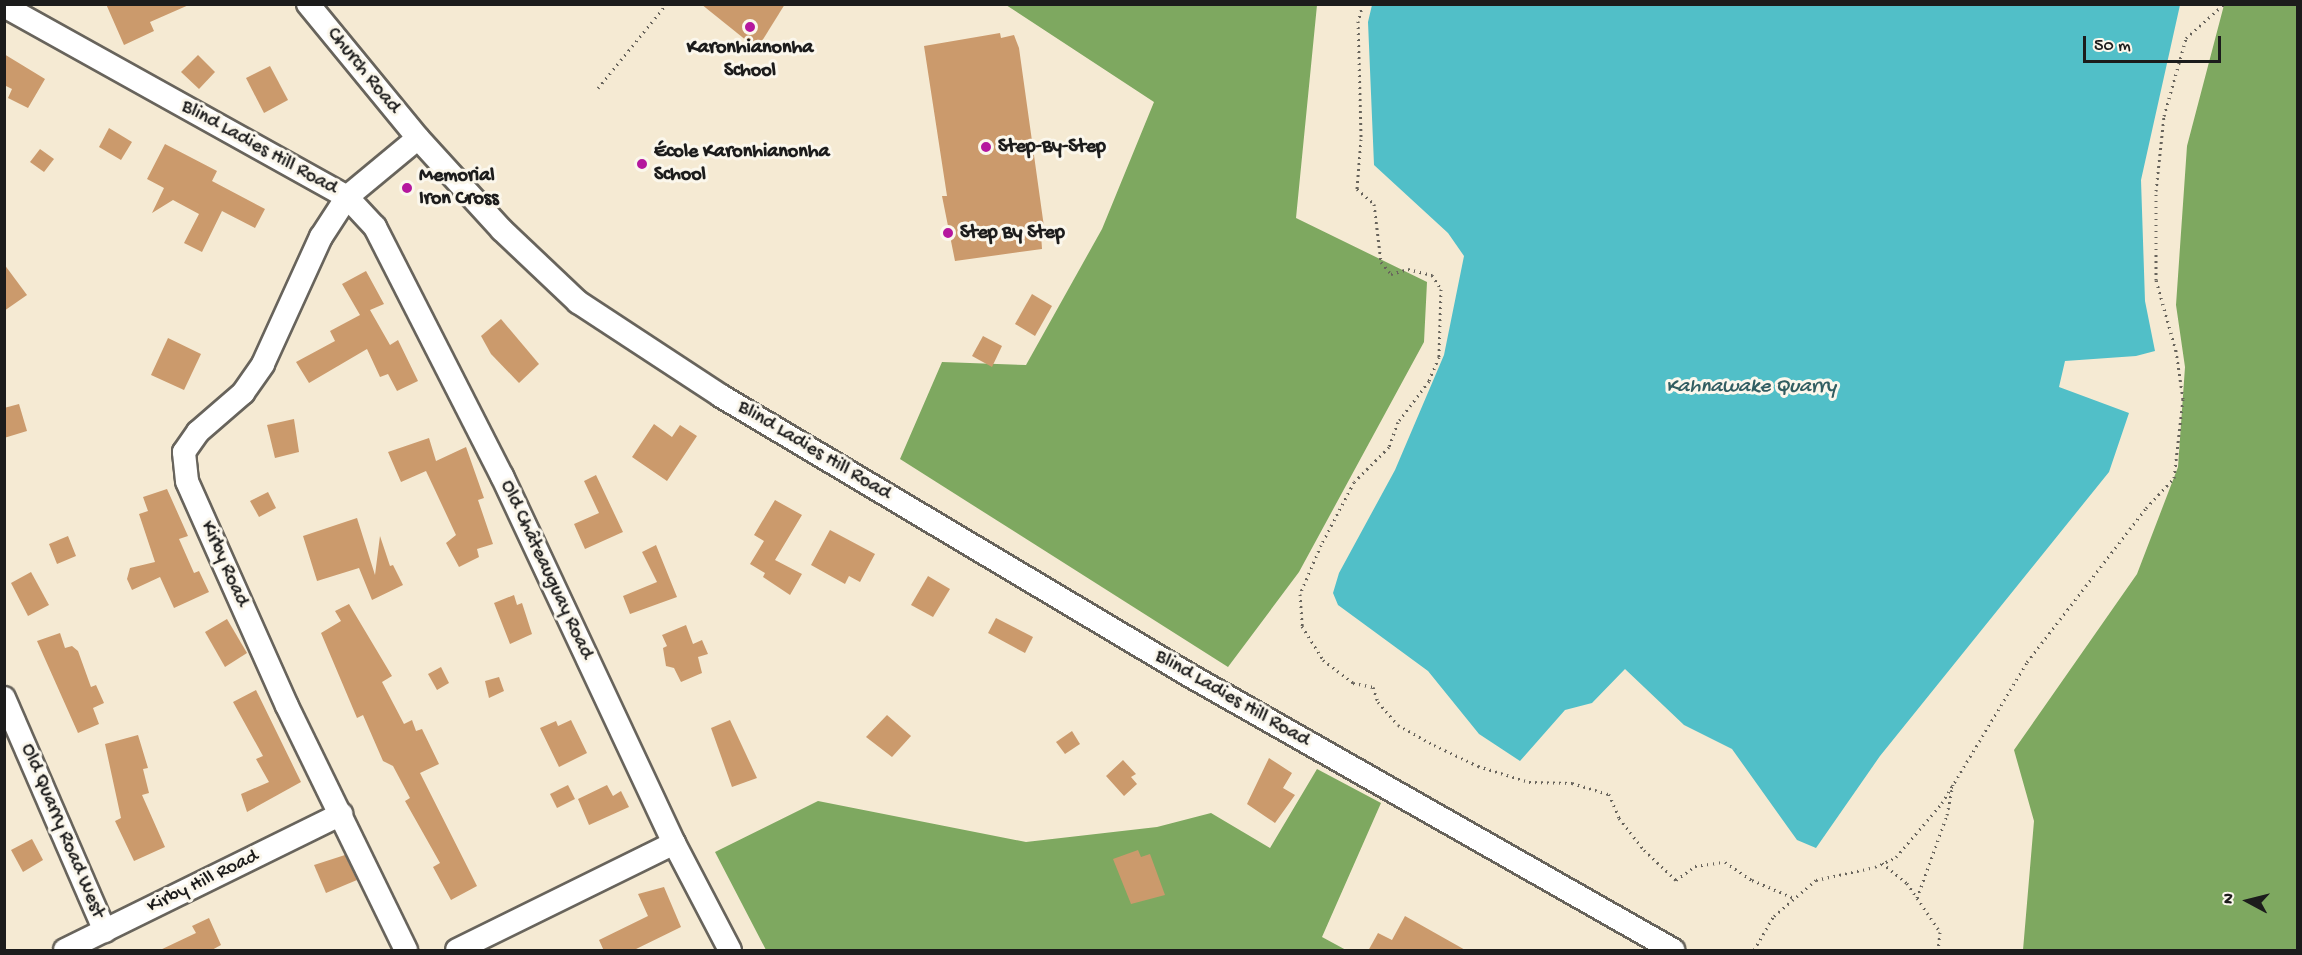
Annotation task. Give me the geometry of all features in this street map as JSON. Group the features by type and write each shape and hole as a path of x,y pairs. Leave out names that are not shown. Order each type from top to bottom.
{"street":[{"name":"Church Road","path":"308,4 418,138"},
{"name":"Blind Ladies Hill Road","path":"4,6 347,197 418,138 502,230 578,302 712,390 1189,675 1673,951"},
{"name":"Kirby Road","path":"347,197 321,237 263,364 243,393 198,432 184,452 187,481 287,706 406,951"},
{"name":"Old Châteauguay Road","path":"347,197 375,227 394,260 502,477 674,843 730,951"},
{"name":"Old Quarry Road West","path":"4,698 105,931"},
{"name":"Kirby Hill Road","path":"65,951 341,814"},
{"path":"457,951 674,843"}],"path":[{"path":"1363,4 1358,21 1361,140 1357,189 1374,204 1381,262 1391,274 1408,269 1432,275 1441,289 1439,357 1429,381 1398,422 1389,447 1354,482 1321,544 1300,594 1302,626 1323,660 1353,683 1373,687 1378,702 1398,725 1434,745 1478,766 1529,782 1572,783 1609,794 1619,818 1631,834 1676,880 1695,866 1725,862 1752,880 1794,898"},
{"path":"1754,951 1774,916 1816,880 1882,863 1896,857 1942,803 2027,662 2146,508 2174,478 2183,399 2176,351 2156,280 2156,191 2164,117 2186,38 2224,4"},
{"path":"598,88 664,7"},
{"path":"1917,897 1947,815 1954,783"},
{"path":"1882,863 1907,883 1940,932 1938,951"}],"green space":[{"path":"1006,5 1317,5 1296,218 1427,282 1424,342 1299,572 1228,667 900,459 942,362 1026,365 1102,229 1154,102"},
{"path":"2224,5 2297,5 2297,950 2023,950 2034,821 2014,750 2137,574 2178,467 2185,367 2176,305 2187,146"},
{"path":"1317,769 1381,803 1322,937 1346,950 766,950 715,852 818,801 1026,842 1157,827 1211,813 1270,848"}],"water":[{"name":"Kahnawake Quarry","path":"1372,5 2180,5 2141,180 2145,301 2155,351 2136,356 2065,361 2059,387 2129,413 2109,472 1880,756 1816,848 1797,840 1732,749 1684,725 1625,669 1592,703 1565,710 1520,761 1479,734 1428,671 1338,605 1333,593 1339,573 1395,470 1444,355 1464,256 1448,233 1374,165 1368,22"}],"building":[{"path":"106,4 191,4 150,22 154,31 124,45"},
{"name":"Karonhianonha School","path":"701,4 785,4 757,49"},
{"name":"Step-By-Step","path":"1000,33 1001,38 1014,35 1019,48 1045,234 1041,234 1042,249 955,261 942,196 947,196 924,46"},
{"path":"4,54 45,79 28,108 8,98 12,89 4,85"},
{"path":"198,55 215,72 199,89 181,72"},
{"path":"270,66 288,100 264,113 246,78"},
{"path":"109,128 132,142 121,160 99,147"},
{"path":"165,144 217,171 212,181 265,209 255,228 222,211 202,252 184,243 199,214 173,200 152,213 164,188 147,179"},
{"path":"40,149 54,159 44,172 30,162"},
{"path":"4,264 27,295 4,311"},
{"path":"366,271 384,304 370,310 390,345 398,340 418,381 397,391 388,374 380,377 367,349 309,383 296,362 335,341 330,331 360,315 342,284"},
{"path":"1032,294 1052,306 1035,336 1015,324"},
{"path":"501,319 539,364 519,383 491,354 481,336"},
{"path":"983,336 1002,346 992,367 972,356"},
{"path":"168,338 201,354 184,390 151,375"},
{"path":"19,404 27,431 4,438 4,408"},
{"path":"294,419 299,452 275,458 267,425"},
{"path":"654,424 672,437 680,425 697,436 667,481 632,457"},
{"path":"429,438 436,461 466,447 484,498 478,500 493,544 477,549 479,557 459,567 446,543 456,535 426,471 401,482 388,452"},
{"path":"596,475 623,532 585,549 574,524 599,513 584,481"},
{"path":"167,489 188,536 179,539 194,573 199,571 209,592 174,608 160,577 132,590 127,579 130,568 155,562 139,514 148,511 143,497"},
{"path":"268,492 276,508 259,517 250,501"},
{"path":"775,500 802,515 775,560 802,574 790,595 763,577 765,573 750,564 764,541 754,535"},
{"path":"357,518 375,575 380,536 390,566 393,565 403,585 372,600 359,568 317,581 303,536"},
{"path":"830,530 875,554 860,582 849,576 845,584 811,565"},
{"path":"68,536 76,556 57,564 49,544"},
{"path":"656,545 677,597 630,614 623,596 657,582 642,552"},
{"path":"31,572 49,605 28,616 11,583"},
{"path":"928,576 950,589 933,617 911,605"},
{"path":"514,595 517,605 522,603 532,634 510,644 494,603"},
{"path":"349,604 392,676 382,682 404,724 412,720 416,731 422,729 439,764 420,773 477,886 451,900 433,867 440,863 405,801 410,798 393,766 383,761 363,715 357,718 321,633 341,621 335,611"},
{"path":"996,618 1033,637 1025,653 988,633"},
{"path":"227,619 247,653 225,667 205,632"},
{"path":"686,625 693,644 702,640 708,654 698,657 702,673 681,682 674,668 666,666 663,648 667,646 662,635"},
{"path":"60,633 65,648 72,646 78,651 91,687 96,685 104,703 93,708 99,724 78,733 37,641"},
{"path":"441,667 449,683 437,690 428,674"},
{"path":"499,677 504,691 489,698 485,681"},
{"path":"256,690 301,782 247,812 241,794 269,782 256,759 263,756 233,702"},
{"path":"887,715 911,736 892,757 866,737"},
{"path":"571,720 587,753 559,767 540,728 556,721 558,726"},
{"path":"730,720 757,778 732,787 711,728"},
{"path":"1072,731 1080,744 1065,754 1056,742"},
{"path":"138,735 148,768 143,769 149,793 142,795 165,847 134,861 115,821 121,818 105,744"},
{"path":"1269,758 1292,773 1283,788 1295,795 1275,823 1247,804"},
{"path":"1123,760 1136,774 1131,777 1137,784 1124,796 1106,776"},
{"path":"568,785 575,799 557,808 550,794"},
{"path":"607,785 613,796 621,791 629,807 589,825 578,799"},
{"path":"32,839 43,860 23,872 11,850"},
{"path":"1138,850 1141,857 1150,854 1165,895 1131,904 1113,859"},
{"path":"345,855 357,880 326,893 314,865"},
{"path":"664,887 681,927 632,951 604,951 599,940 648,916 638,894"},
{"path":"1405,916 1467,951 1368,951 1378,933 1392,940"},
{"path":"209,918 221,945 210,951 158,951 196,933 192,926"}],"place":[{"name":"Karonhianonha School","path":"750,27"},
{"name":"Step-By-Step","path":"986,147"},
{"name":"École Karonhianonha School","path":"642,164"},
{"name":"Memorial Iron Cross","path":"407,188"},
{"name":"Step By Step","path":"948,233"}]}
